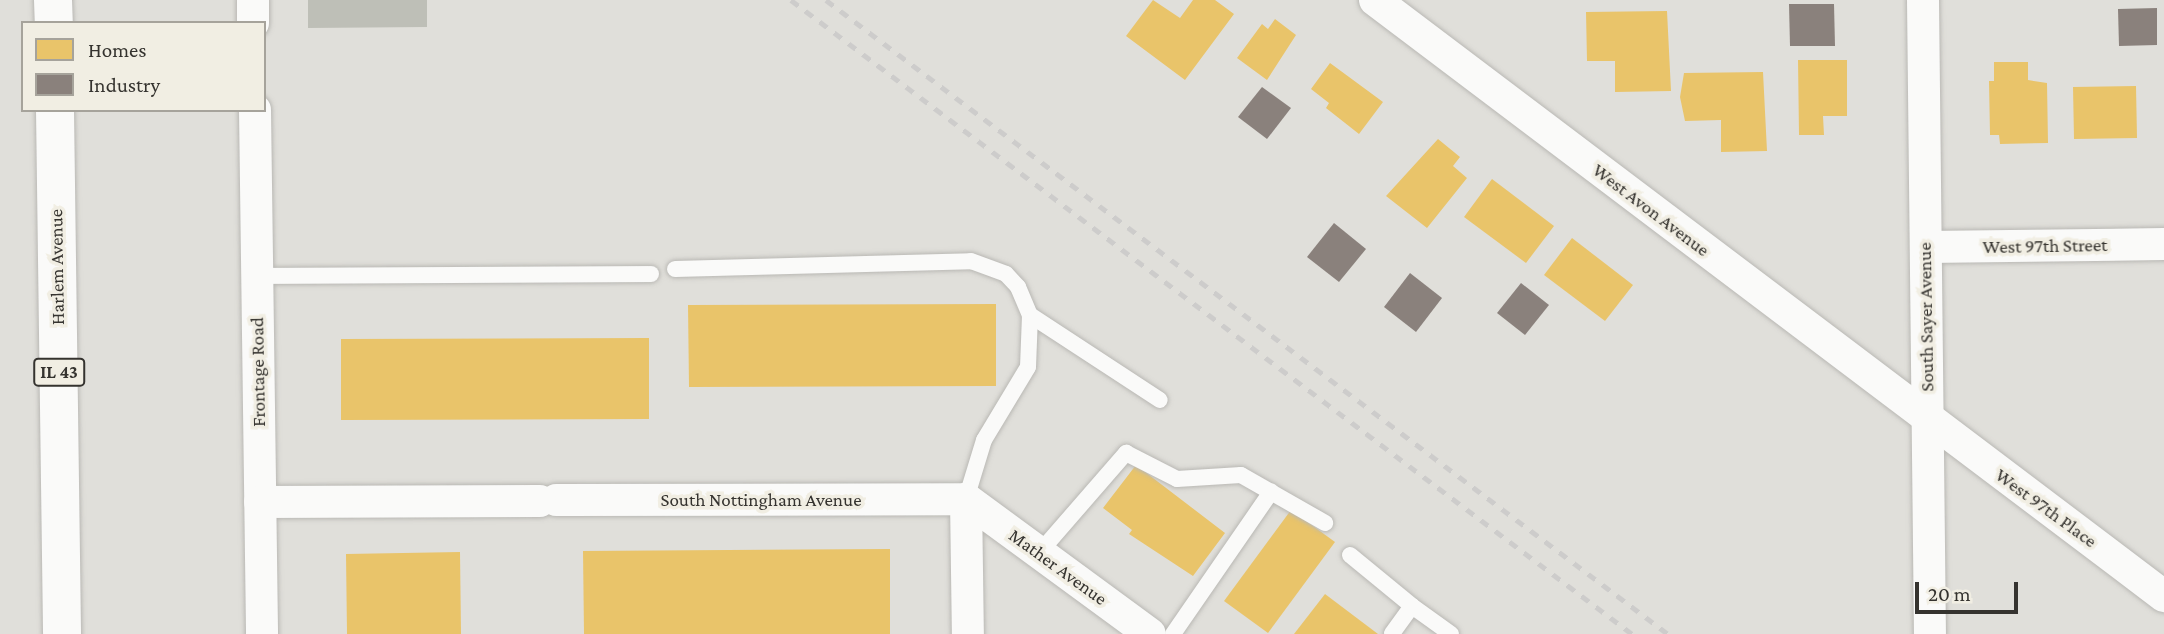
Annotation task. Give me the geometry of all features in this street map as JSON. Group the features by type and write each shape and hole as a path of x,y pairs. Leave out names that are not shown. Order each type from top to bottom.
{"main road":[{"path":"53,0 54,21"},
{"name":"Harlem Avenue","path":"55,112 62,634"}],"street":[{"path":"253,0 253,21"},
{"name":"West Avon Avenue","path":"1375,0 1927,421"},
{"name":"South Sayer Avenue","path":"1923,0 1930,634"},
{"name":"Frontage Road","path":"255,112 262,634"},
{"name":"West 97th Street","path":"1926,247 2164,244"},
{"name":"West 97th Place","path":"1927,421 2164,596"},
{"path":"966,499 968,634"},
{"name":"South Nottingham Avenue","path":"260,502 966,499"},
{"name":"Mather Avenue","path":"966,499 1150,634"}],"lane":[{"path":"675,268 971,261 1006,274 1018,286 1030,315 1028,367 984,440 966,499"},
{"path":"257,275 651,274"},
{"path":"1030,315 1160,400"},
{"path":"1039,553 1126,453 1177,479 1241,475 1325,523"},
{"path":"1173,634 1271,492"},
{"path":"1350,555 1451,634"},
{"path":"1392,634 1412,606"}],"building: Homes":[{"path":"1153,0 1180,18 1193,0 1215,0 1234,14 1185,80 1126,36"},
{"path":"1667,11 1671,91 1615,92 1615,61 1587,61 1586,12"},
{"path":"1275,19 1296,35 1267,80 1237,58 1262,24 1268,29"},
{"path":"1798,60 1847,60 1847,116 1823,116 1824,135 1799,135"},
{"path":"1994,62 2028,62 2028,80 2047,83 2048,143 2000,144 1999,135 1990,135 1989,81 1994,81"},
{"path":"1330,63 1383,102 1359,134 1326,108 1329,103 1311,89"},
{"path":"1763,72 1767,151 1721,152 1721,120 1685,121 1680,97 1684,73"},
{"path":"2136,86 2137,138 2074,139 2073,87"},
{"path":"1438,139 1460,157 1453,166 1467,178 1427,228 1386,196"},
{"path":"1492,179 1554,226 1526,263 1464,217"},
{"path":"1572,238 1633,285 1605,321 1544,275"},
{"path":"996,304 996,386 689,387 688,305"},
{"path":"649,338 649,419 341,420 341,339"},
{"path":"1136,465 1225,533 1193,576 1129,534 1132,530 1103,508"},
{"path":"1291,510 1335,542 1268,633 1224,601"},
{"path":"890,549 890,634 584,634 583,551"},
{"path":"460,552 461,634 347,634 346,554"},
{"path":"1325,594 1378,634 1294,634"}],"building: Industry":[{"path":"1789,4 1834,4 1835,46 1790,46"},
{"path":"2157,8 2157,45 2119,46 2118,9"},
{"path":"1262,87 1291,108 1267,139 1238,117"},
{"path":"1334,223 1366,249 1339,282 1307,257"},
{"path":"1410,273 1442,298 1416,332 1384,307"},
{"path":"1521,283 1549,305 1525,335 1497,313"}],"building: Other":[{"path":"308,0 427,0 427,27 308,28"}],"railway":[{"path":"791,0 1632,634"},
{"path":"826,0 1668,634"}]}
